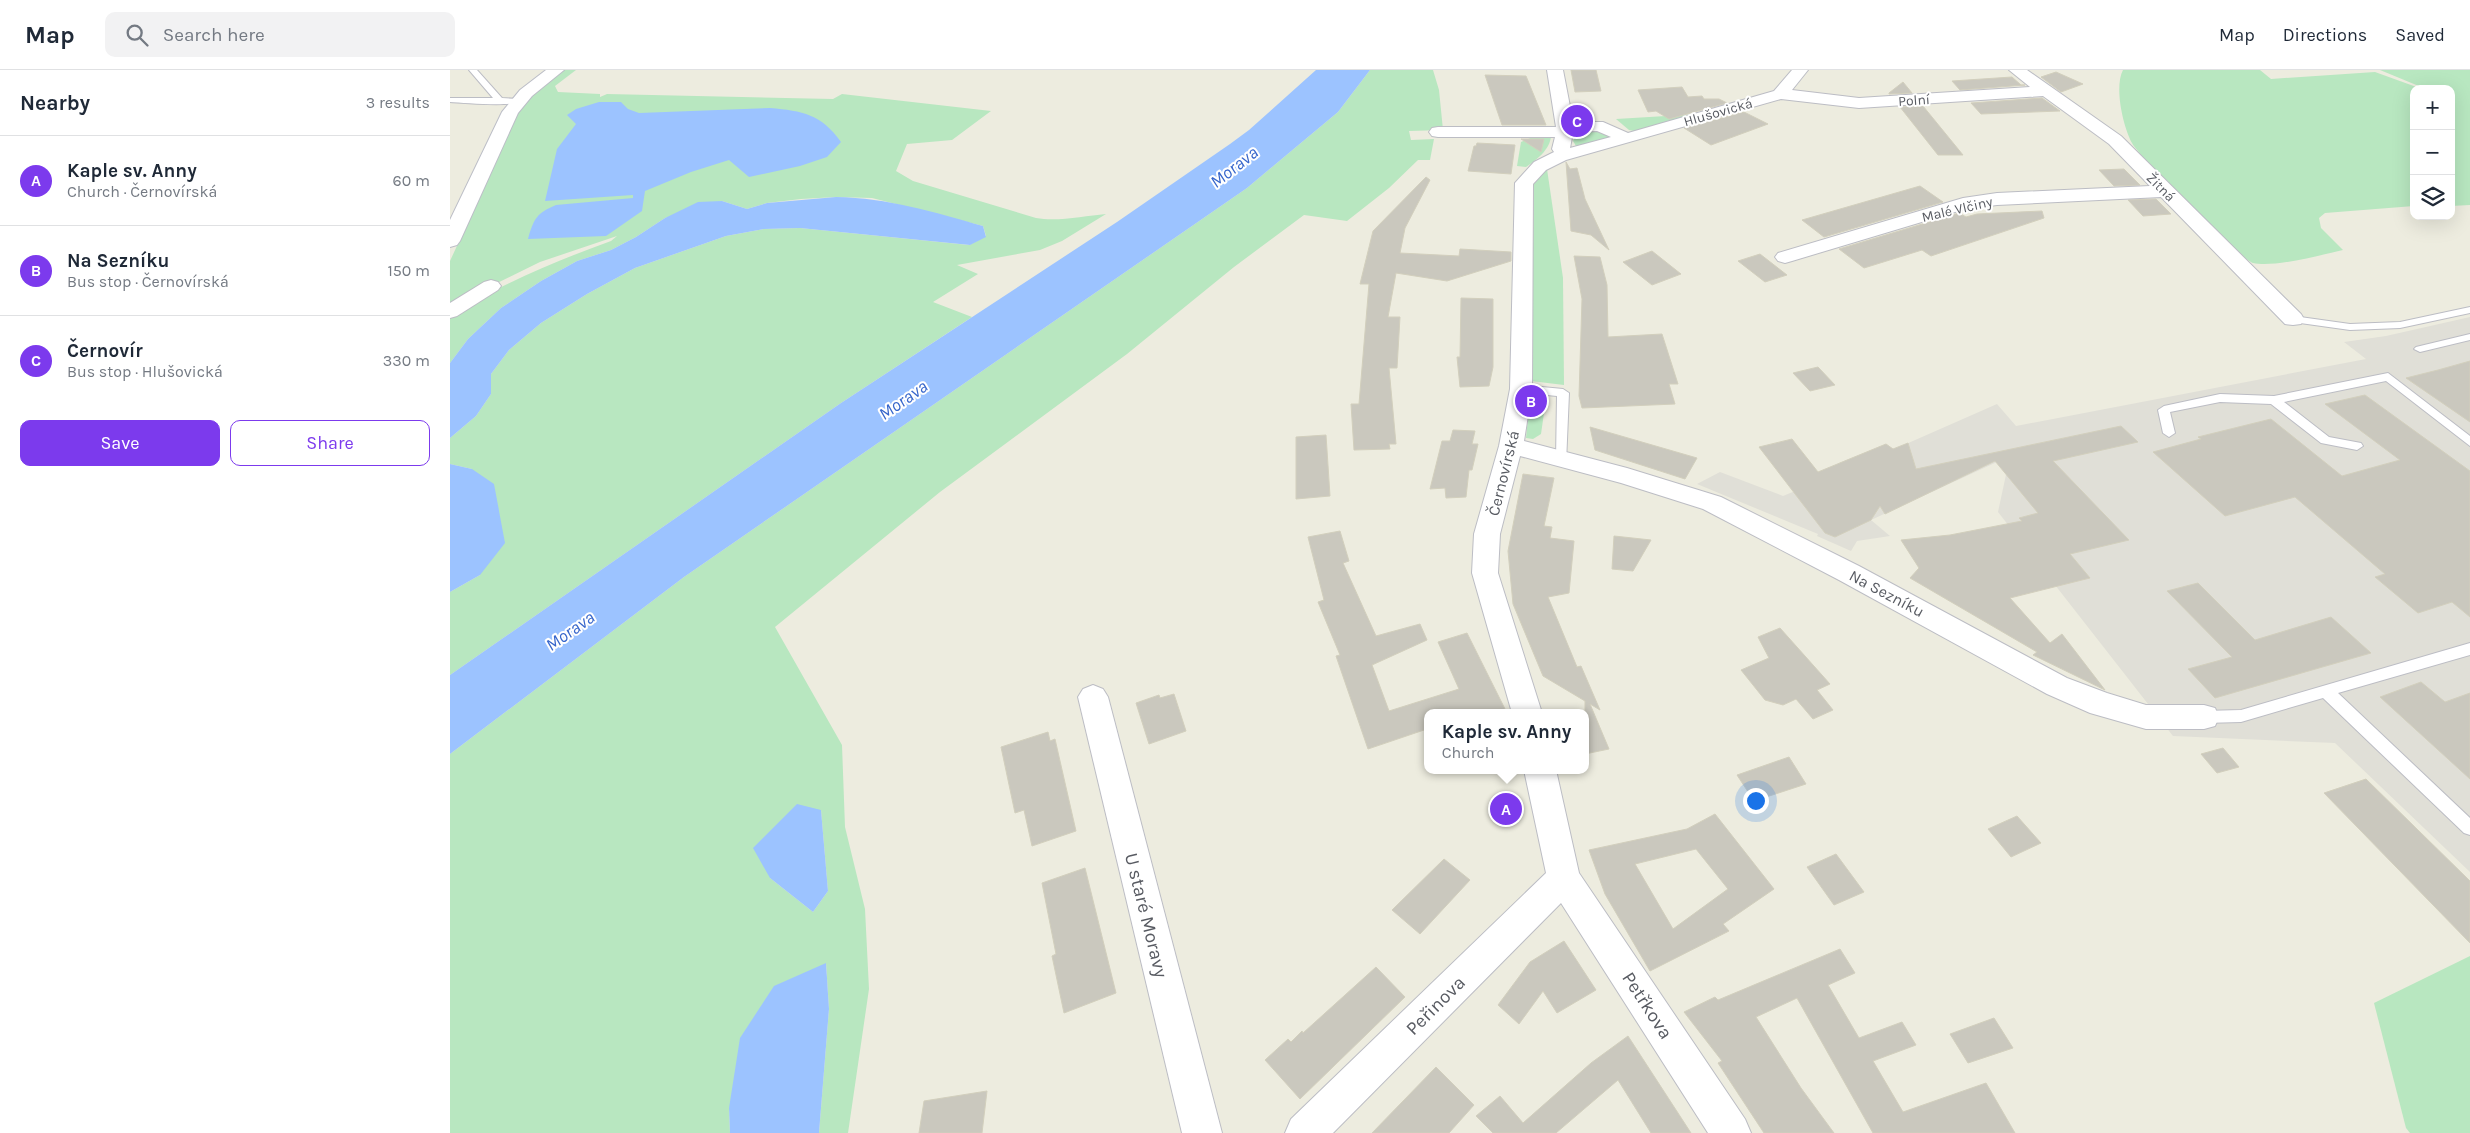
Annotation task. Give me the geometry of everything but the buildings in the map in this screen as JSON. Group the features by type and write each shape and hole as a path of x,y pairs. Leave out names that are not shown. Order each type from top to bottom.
{"street":[{"path":"450,241 510,112 510,101 556,70"},
{"path":"1555,70 1564,130 1560,156"},
{"path":"1780,94 1800,70"},
{"name":"Žitná","path":"2017,70 2115,140 2293,319"},
{"name":"Polní","path":"1780,94 1859,103 2048,91"},
{"name":"Hlušovická","path":"1560,156 1780,94"},
{"path":"1438,132 1564,130 1598,125 1613,129 1625,139"},
{"name":"Černovírská","path":"1526,709 1485,573 1487,534 1511,446 1521,389 1524,183 1540,166 1560,156"},
{"name":"Malé Vlčiny","path":"1785,257 1963,204 1997,199 2164,191"},
{"path":"450,312 491,286"},
{"name":"Na Sezníku","path":"1511,446 1627,476 1712,503 1806,550 2057,686 2101,704 2146,717 2204,717"},
{"name":"U staré Moravy","path":"1093,697 1202,1133"},
{"path":"1541,774 1564,878"},
{"name":"Peřinova","path":"1305,1133 1564,878"},
{"name":"Petřkova","path":"1564,878 1731,1133"}],"lane":[{"path":"473,70 510,101"},
{"path":"450,100 510,101"},
{"path":"2293,319 2350,327 2400,325 2470,310"},
{"path":"2420,349 2470,337"},
{"path":"2169,433 2164,410 2220,398 2274,400 2388,378 2470,442"},
{"path":"1521,389 1563,393 1562,460"},
{"path":"2274,400 2325,440 2357,446"},
{"path":"2204,717 2241,716 2470,648"},
{"path":"2326,692 2470,828"}],"shaded area":[{"path":"2470,317 2470,872 2335,743 2173,736 1998,512 2010,456 1871,520 1890,536 1857,541 1851,551 1817,536 1818,534 1697,484 1720,472 1783,496 1846,470 1839,463 1886,444 1893,449 1897,448 1997,404 2016,426 2366,359 2344,342 2386,336"}],"green space":[{"path":"564,70 576,70 555,86 558,92 600,94 600,97 607,94 833,99 842,94 991,111 952,140 907,144 896,171 913,181 1036,218 1062,219 1106,214 1062,241 1040,250 957,265 978,274 933,302 972,317 841,403 450,675 450,592 480,575 472,469 450,464 450,438 476,416 491,394 491,374 509,350 541,323 587,294 635,268 726,236 764,229 800,228 969,245 986,236 983,226 872,198 836,197 801,199 767,203 747,209 722,201 665,218 636,237 611,250 577,261 541,281 501,308 468,339 450,363 450,315 509,283 611,241 617,236 540,262 491,286 450,312 450,261 520,109 543,85"},
{"path":"1370,70 1433,70 1439,90 1443,130 1409,131 1411,140 1434,139 1430,160 1418,160 1389,188 1347,221 1304,215 1234,267 1127,354 940,492 775,627 842,745 845,827 865,909 869,989 848,1133 819,1133 829,1009 826,963 729,1108 730,1133 450,1133 450,754 684,577 1247,188 1338,112","holes":["821,810 828,891 813,912 770,878"]},
{"path":"2123,70 2260,70 2271,79 2375,72 2411,85 2410,206 2325,213 2319,218 2321,228 2343,250 2272,264 2253,263 2230,245 2191,207 2152,168 2132,143 2121,106 2120,77"},
{"path":"2380,70 2470,70 2470,205 2455,206 2455,85 2416,85"},
{"path":"1699,114 1634,131 1629,130 1616,119"},
{"path":"1590,128 1612,136 1605,141 1595,144 1576,146 1573,141 1576,134"},
{"path":"1535,136 1551,136 1548,146 1542,154 1526,167 1517,166 1521,142"},
{"path":"1547,169 1563,278 1564,385 1531,381 1534,183"},
{"path":"1535,395 1546,399 1541,434 1533,439 1526,438 1530,396"},
{"path":"2470,956 2470,1133 2410,1133 2406,1128 2374,1003"}],"water":[{"name":"Morava","path":"1316,70 1370,70 1338,112 1247,188 684,577 450,754 450,675 841,403 1117,222 1230,144 1249,130"},
{"path":"599,102 621,102 628,109 639,113 770,108 792,111 810,116 826,125 841,142 827,157 800,166 749,177 729,160 691,172 645,191 642,211 606,236 528,239 537,217 556,205 633,198 633,195 545,201 557,149 576,124 567,115 576,109"},
{"path":"836,197 892,203 947,216 983,226 986,237 970,245 800,228 764,229 726,236 635,268 587,294 541,323 509,350 491,374 491,394 476,416 450,438 450,363 468,339 501,308 541,281 577,261 611,250 636,237 665,218 698,202 722,201 747,209 767,203"},
{"path":"450,464 472,469 494,484 505,543 480,575 450,592"},
{"path":"797,804 821,810 828,891 813,912 770,878 753,848"},
{"path":"826,963 829,1009 819,1133 730,1133 729,1108 740,1038 774,986"}],"place":[{"name":"Černovír","path":"1577,121"},
{"name":"Na Sezníku","path":"1531,401"},
{"name":"Kaple sv. Anny","path":"1506,809"}]}
